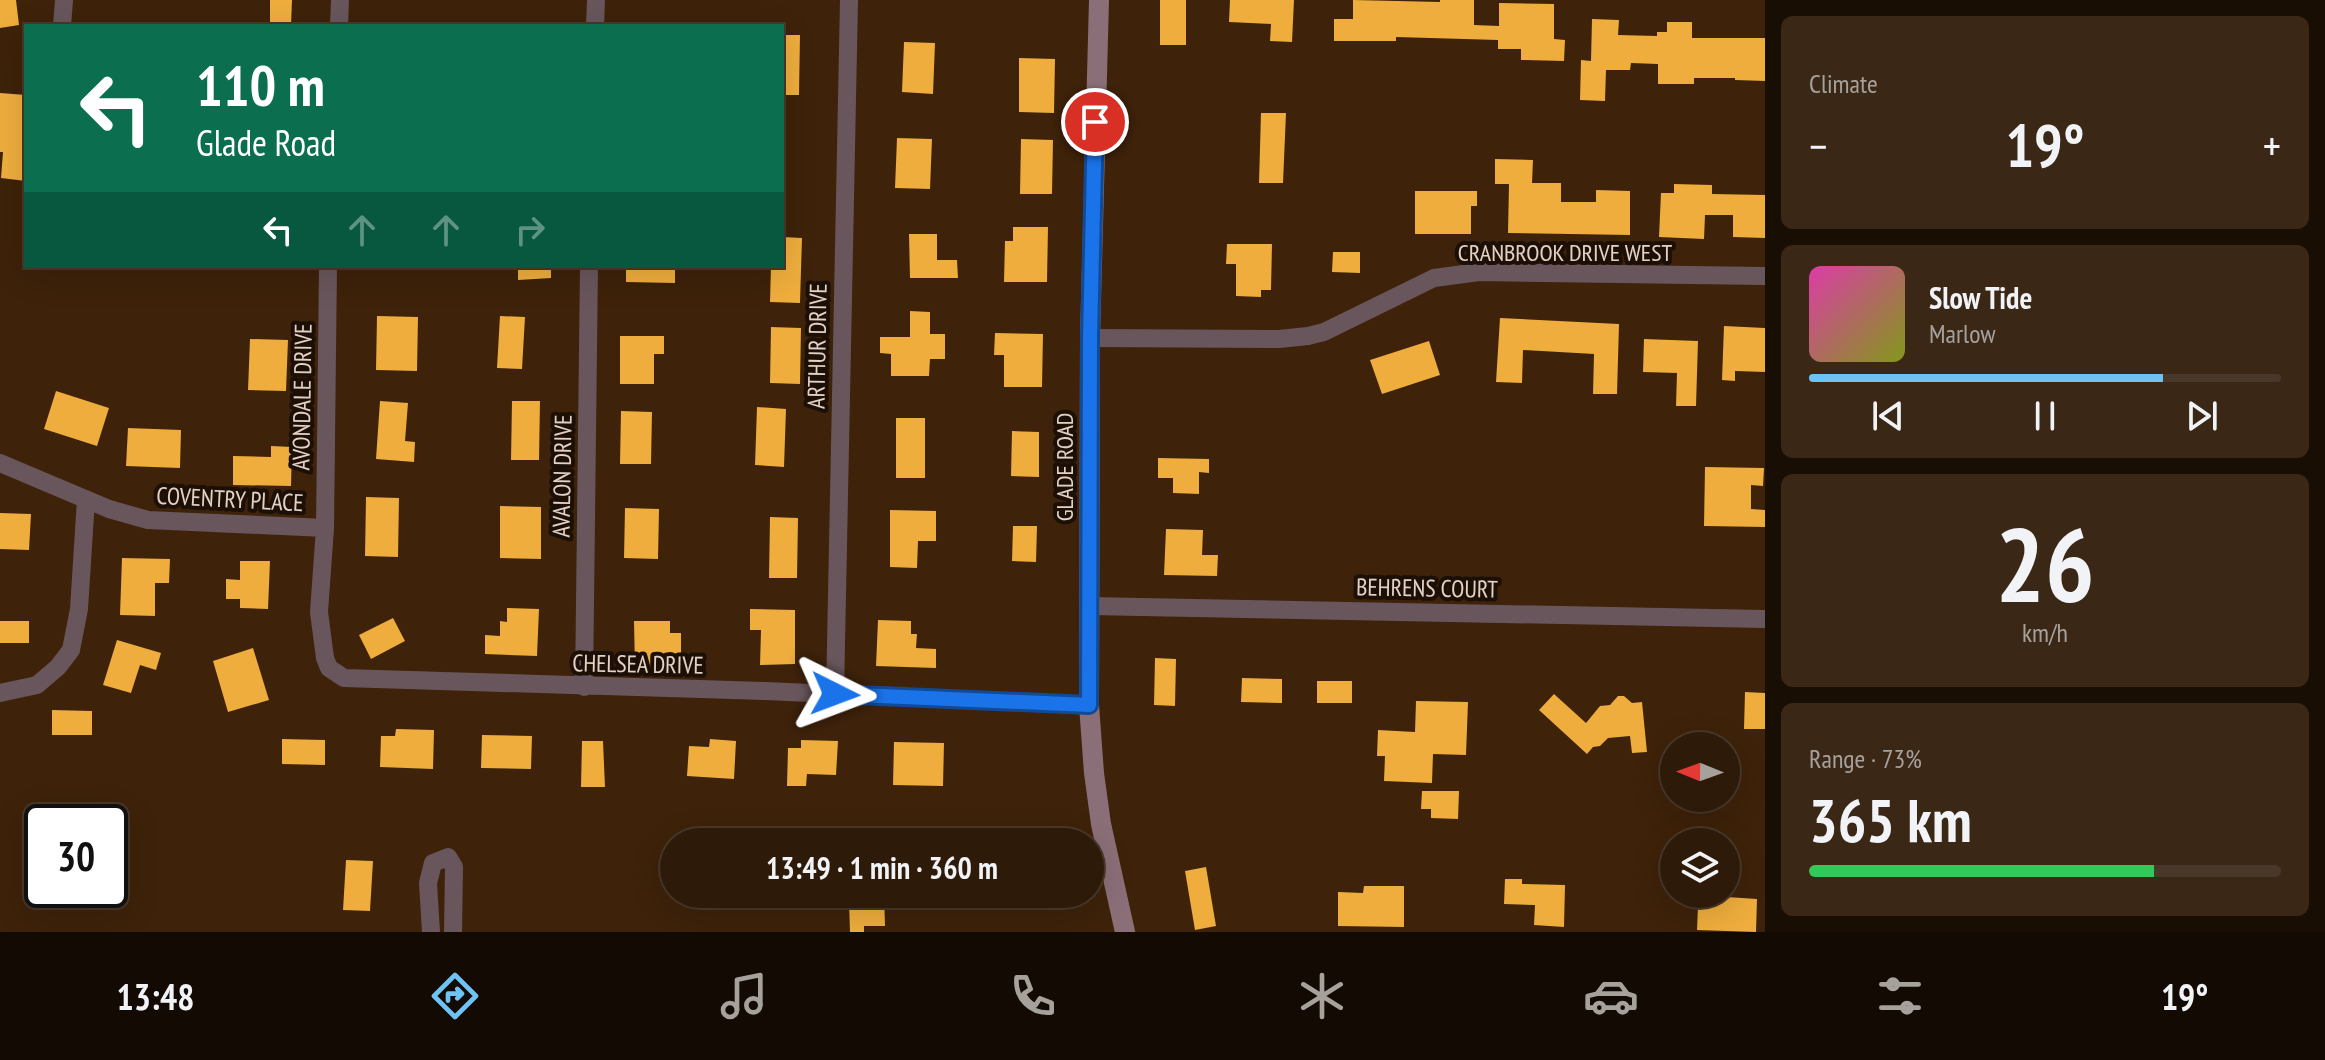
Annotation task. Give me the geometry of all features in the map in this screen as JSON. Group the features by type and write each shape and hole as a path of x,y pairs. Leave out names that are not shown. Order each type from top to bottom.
{"main road":[{"name":"GLADE ROAD","path":"1099,0 1090,338 1089,705 1101,824 1125,932"}],"street":[{"path":"62,24 64,0"},
{"path":"339,24 340,0"},
{"path":"595,24 596,0"},
{"name":"ARTHUR DRIVE","path":"835,694 849,0"},
{"name":"AVONDALE DRIVE","path":"325,528 328,268"},
{"name":"AVALON DRIVE","path":"584,687 589,268"},
{"name":"CRANBROOK DRIVE WEST","path":"1090,338 1279,339 1308,336 1324,332 1434,278 1479,272 1765,276"},
{"name":"COVENTRY PLACE","path":"0,463 86,499 148,520 325,528"},
{"path":"0,693 37,685 58,667 71,650 79,609 86,499"},
{"name":"CHELSEA DRIVE","path":"325,528 319,612 321,628 329,668 344,678 1089,705"},
{"name":"BEHRENS COURT","path":"1089,606 1765,619"},
{"path":"431,932 428,883 433,863 448,857 454,867 453,932"}],"building":[{"path":"0,0 16,0 19,25 0,28"},
{"path":"270,0 292,0 291,24 270,24"},
{"path":"1160,0 1186,0 1186,45 1160,45"},
{"path":"1230,0 1294,0 1292,42 1270,41 1271,24 1229,22"},
{"path":"1353,0 1474,0 1474,25 1499,26 1499,3 1554,4 1554,39 1565,40 1564,61 1521,60 1521,49 1498,49 1498,40 1396,37 1396,41 1334,41 1334,19 1353,19"},
{"path":"1592,19 1619,20 1618,35 1657,36 1657,32 1667,32 1667,22 1692,22 1692,38 1765,38 1765,81 1694,78 1694,84 1658,84 1658,64 1631,63 1630,70 1606,70 1605,101 1580,100 1581,60 1591,61"},
{"path":"784,35 800,35 799,95 784,95"},
{"path":"904,42 935,43 933,94 902,92"},
{"path":"1019,58 1055,59 1054,113 1019,112"},
{"path":"0,93 24,95 24,181 1,178 3,152 0,152"},
{"path":"1261,113 1286,113 1283,183 1259,183"},
{"path":"897,138 932,139 930,189 895,188"},
{"path":"1021,139 1053,140 1052,194 1020,194"},
{"path":"1495,159 1533,160 1532,183 1561,183 1561,202 1596,202 1596,190 1630,191 1630,235 1508,233 1509,184 1495,184"},
{"path":"1674,184 1712,185 1712,194 1765,195 1765,238 1733,237 1733,215 1705,215 1704,239 1659,237 1661,193 1674,193"},
{"path":"1415,191 1477,191 1477,206 1471,206 1471,234 1415,234"},
{"path":"1013,227 1048,227 1047,282 1004,282 1005,241 1013,241"},
{"path":"909,234 937,234 937,260 957,260 958,278 910,278"},
{"path":"784,237 802,238 800,303 770,302 771,268 784,268"},
{"path":"1227,244 1272,244 1271,290 1261,290 1261,297 1236,296 1236,264 1226,264"},
{"path":"1333,252 1360,252 1360,273 1332,272"},
{"path":"518,268 551,268 551,278 518,280"},
{"path":"626,268 675,268 675,283 626,282"},
{"path":"910,311 930,312 930,334 945,334 945,359 930,359 929,376 891,376 891,354 880,353 880,337 910,337"},
{"path":"377,316 418,317 417,371 376,370"},
{"path":"500,316 525,317 522,369 497,368"},
{"path":"1500,318 1619,324 1617,394 1593,394 1594,354 1523,350 1522,383 1496,382"},
{"path":"1724,326 1765,328 1765,372 1735,371 1735,381 1722,380"},
{"path":"771,327 801,328 800,384 770,383"},
{"path":"995,333 1043,334 1042,387 1004,387 1004,355 994,355"},
{"path":"620,336 664,336 664,354 654,354 654,384 620,384"},
{"path":"250,339 288,340 286,391 248,390"},
{"path":"1644,339 1698,341 1696,406 1676,406 1677,373 1643,372"},
{"path":"1429,341 1440,375 1382,394 1370,360"},
{"path":"56,391 109,408 97,446 44,429"},
{"path":"380,401 408,403 405,441 415,442 414,462 376,459"},
{"path":"512,401 540,401 539,460 511,460"},
{"path":"757,407 786,409 784,467 755,465"},
{"path":"621,411 652,412 651,464 620,464"},
{"path":"896,418 925,418 925,478 896,478"},
{"path":"128,428 181,430 180,468 126,466"},
{"path":"1012,431 1039,432 1039,477 1011,476"},
{"path":"271,446 292,447 291,486 233,485 233,456 271,457"},
{"path":"1158,458 1209,459 1209,473 1199,472 1199,494 1173,493 1173,478 1158,478"},
{"path":"1705,467 1764,468 1763,486 1751,485 1751,509 1765,510 1765,527 1704,526"},
{"path":"366,497 399,498 398,557 365,556"},
{"path":"500,506 541,507 541,559 500,558"},
{"path":"625,508 659,509 658,559 624,558"},
{"path":"890,510 936,511 936,541 918,541 917,568 890,567"},
{"path":"0,513 31,514 29,550 0,549"},
{"path":"770,517 798,518 797,578 769,578"},
{"path":"1013,526 1037,526 1036,562 1012,561"},
{"path":"1166,529 1203,530 1202,555 1218,555 1217,576 1164,575"},
{"path":"122,558 170,559 169,583 155,583 155,616 120,615"},
{"path":"240,561 270,561 268,609 240,608 240,599 226,599 226,579 240,580"},
{"path":"507,608 539,609 537,656 485,654 485,635 500,636 500,621 507,622"},
{"path":"750,609 795,610 795,664 760,665 761,630 750,630"},
{"path":"393,618 405,641 371,659 359,635"},
{"path":"878,620 911,621 911,634 917,634 916,648 936,649 936,668 876,666"},
{"path":"0,621 29,621 29,643 0,643"},
{"path":"634,621 670,621 670,633 681,633 681,668 635,668"},
{"path":"117,640 161,653 156,670 140,665 131,693 103,685"},
{"path":"253,648 269,700 228,712 213,661"},
{"path":"1155,658 1176,659 1175,706 1154,705"},
{"path":"1242,678 1282,679 1282,703 1241,702"},
{"path":"1317,681 1352,681 1352,703 1317,703"},
{"path":"1745,692 1765,693 1765,729 1744,729"},
{"path":"1554,694 1586,723 1600,706 1610,705 1618,696 1624,696 1632,703 1642,702 1647,752 1632,753 1630,736 1608,738 1587,754 1539,710"},
{"path":"1416,701 1468,702 1466,755 1433,754 1432,783 1384,781 1385,756 1377,756 1378,730 1415,732"},
{"path":"52,710 92,711 92,735 52,735"},
{"path":"396,729 434,730 433,769 380,767 381,736 395,736"},
{"path":"482,735 532,736 531,769 481,768"},
{"path":"282,739 325,740 325,765 282,764"},
{"path":"710,739 736,741 734,779 687,776 689,746 709,747"},
{"path":"801,740 838,741 836,775 807,774 806,786 787,786 788,748 801,748"},
{"path":"582,741 603,741 605,787 581,787"},
{"path":"894,742 944,743 943,786 893,785"},
{"path":"1422,791 1459,791 1458,819 1431,818 1431,809 1421,809"},
{"path":"346,860 373,861 370,911 343,910"},
{"path":"1206,867 1216,926 1195,930 1185,871"},
{"path":"1505,879 1522,879 1522,884 1565,885 1564,927 1534,925 1535,905 1504,904"},
{"path":"1364,886 1404,886 1404,927 1338,926 1338,892 1363,893"},
{"path":"1740,898 1757,899 1756,932 1697,930 1698,908 1740,908"},
{"path":"849,908 884,908 885,926 864,926 864,932 850,932"}],"route":[{"path":"835,694 1089,705 1090,338 1095,122"}]}
